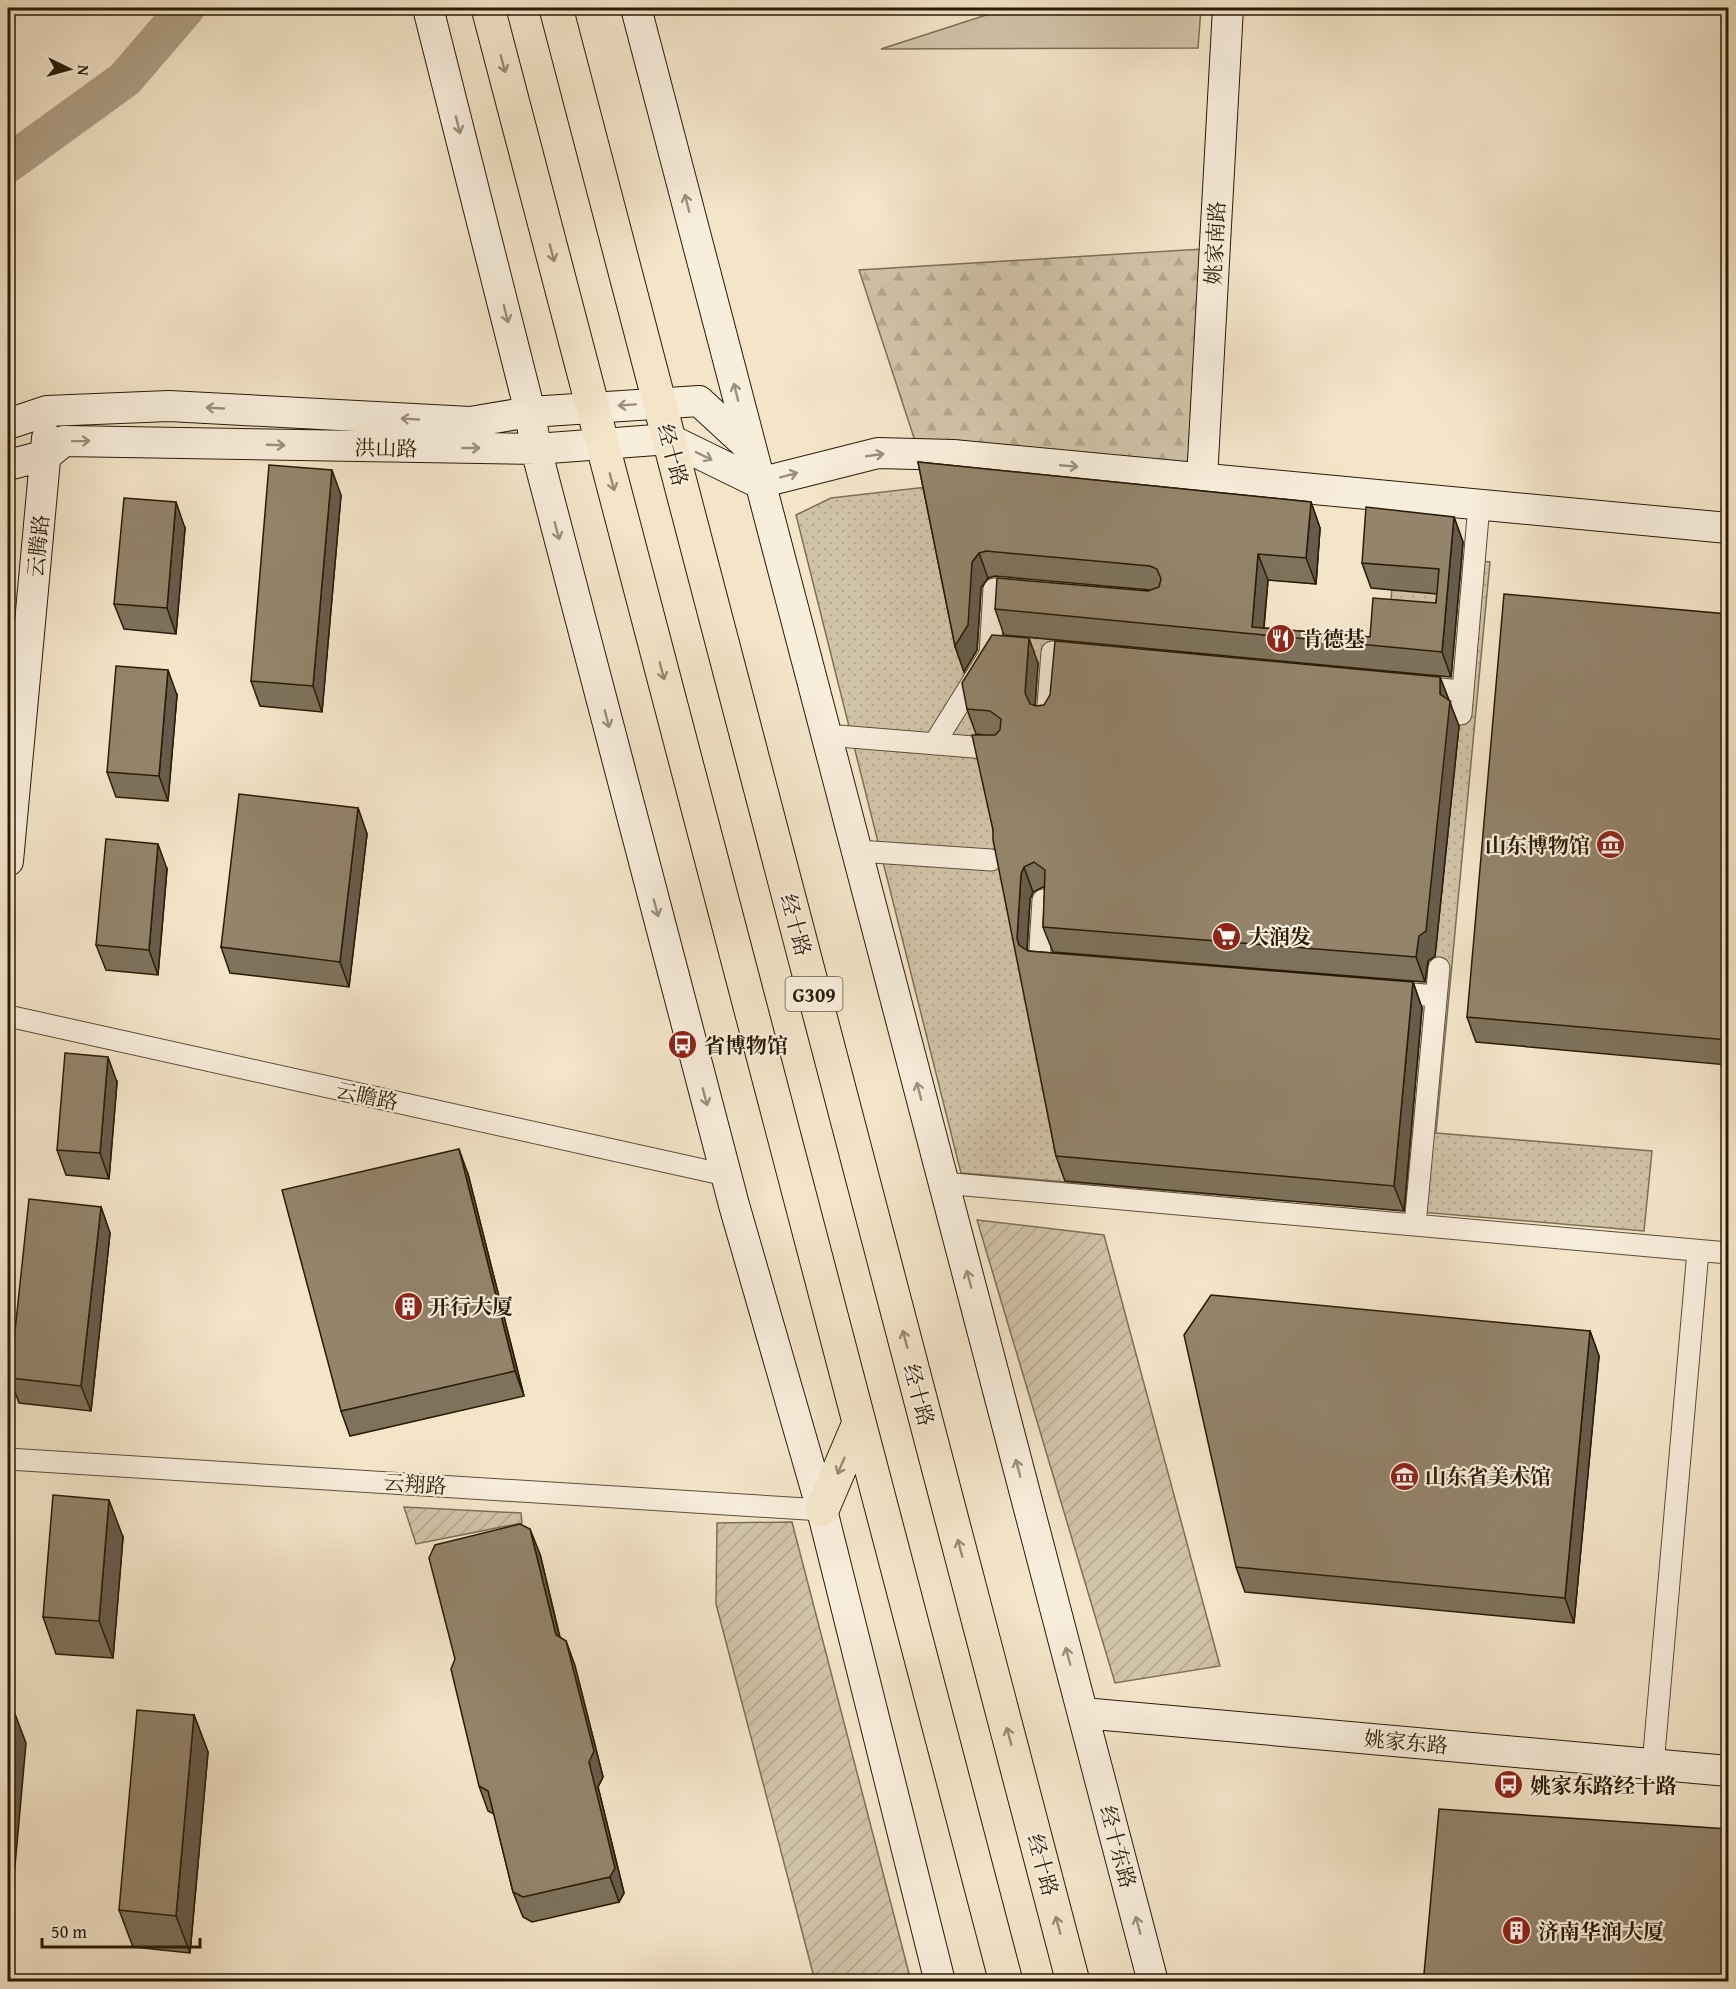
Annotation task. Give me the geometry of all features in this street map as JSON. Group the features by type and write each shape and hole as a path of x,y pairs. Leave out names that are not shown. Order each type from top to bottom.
{"highway":[{"path":"488,8 1006,1982"},
{"name":"经十路","path":"556,8 1073,1982"},
{"path":"822,1510 859,1423"}],"main road":[{"path":"428,8 530,412 536,449 726,1175 822,1510 940,1982"},
{"path":"636,8 1083,1713"},
{"name":"姚家南路","path":"1202,479 1228,8"},
{"name":"洪山路","path":"8,424 47,411 169,406 470,422 530,412 699,401 750,448"},
{"name":"云腾路","path":"8,861 47,455 47,411"},
{"path":"669,439 759,483 878,453 953,455 1728,528"},
{"name":"洪山路","path":"8,465 47,455 64,441 536,449 669,439"},
{"name":"姚家东路","path":"1083,1713 1728,1772"},
{"name":"经十东路","path":"1083,1713 1153,1982"}],"street":[{"path":"1461,714 1479,505"},
{"path":"1041,593 994,589 1021,649 1047,719"},
{"path":"933,744 990,654 1021,649 1099,657"},
{"path":"1392,685 1463,691"},
{"path":"826,735 998,749"},
{"path":"858,851 991,860"},
{"path":"1043,900 1039,964 1074,966"},
{"path":"1415,1225 1439,968"},
{"path":"1366,990 1436,996"},
{"name":"云瞻路","path":"8,1016 726,1175"},
{"path":"944,1183 1728,1253"},
{"path":"1653,1765 1698,1251"},
{"name":"云翔路","path":"8,1459 822,1510"}],"green space":[{"path":"1008,8 1201,8 1198,48 881,49"},
{"path":"1202,249 1188,464 916,444 859,270"},
{"name":"大润发","path":"927,487 1320,528 1316,584 1162,570 1152,663 1384,685 1395,551 1490,562 1436,1133 1652,1151 1644,1231 961,1173 796,515 831,498"},
{"path":"977,1220 1104,1235 1220,1666 1115,1683"},
{"path":"404,1507 521,1513 522,1523 416,1544"},
{"path":"792,1522 911,1981 815,1981 716,1604 717,1523"}],"building":[{"path":"918,462 1311,502 1306,558 1258,554 1252,627 1370,637 1373,598 1436,603 1439,569 1362,563 1366,507 1454,517 1442,652 995,609 997,578 1148,591 1159,587 1161,579 1157,569 1150,566 986,551 979,553 972,562 968,625 955,646"},
{"path":"269,465 332,470 313,686 251,681"},
{"path":"124,498 176,502 167,608 114,604"},
{"name":"山东博物馆","path":"1504,594 1728,614 1728,1040 1467,1017"},
{"name":"大润发","path":"992,635 1029,638 1025,693 1030,704 1036,706 1044,705 1050,695 1055,641 1440,677 1440,694 1450,701 1426,931 1419,936 1416,957 1043,927 1045,870 1034,862 1024,867 1021,874 1017,939 1019,945 1028,951 1413,982 1394,1186 1056,1156 993,840 993,830 972,735 995,735 1000,730 1001,719 990,711 967,709 962,683"},
{"path":"116,666 168,670 159,776 107,772"},
{"path":"239,794 358,808 340,962 221,947"},
{"path":"106,839 158,844 149,950 96,945"},
{"path":"65,1053 108,1057 100,1153 57,1150"},
{"name":"开行大厦","path":"459,1149 515,1371 341,1411 282,1190"},
{"path":"29,1199 101,1207 81,1386 10,1378"},
{"name":"山东省美术馆","path":"1211,1295 1590,1331 1565,1598 1236,1567 1184,1335"},
{"path":"53,1495 109,1500 99,1621 43,1617"},
{"path":"520,1524 530,1529 556,1635 566,1641 594,1751 589,1762 615,1868 610,1877 523,1897 513,1892 488,1791 479,1786 451,1669 455,1659 429,1558 435,1545"},
{"path":"8,1706 12,1706 8,1760"},
{"path":"137,1710 194,1715 176,1916 119,1910"},
{"path":"1439,1809 1728,1829 1728,1982 1426,1982 1424,1974"}],"waterway":[{"path":"8,164 125,79 186,8"}],"place":[{"name":"肯德基","path":"1281,638"},
{"name":"山东博物馆","path":"1611,845"},
{"name":"大润发","path":"1227,936"},
{"name":"省博物馆","path":"683,1045"},
{"name":"开行大厦","path":"408,1306"},
{"name":"山东省美术馆","path":"1404,1476"},
{"name":"姚家东路经十路","path":"1509,1785"},
{"name":"济南华润大厦","path":"1517,1931"}]}
